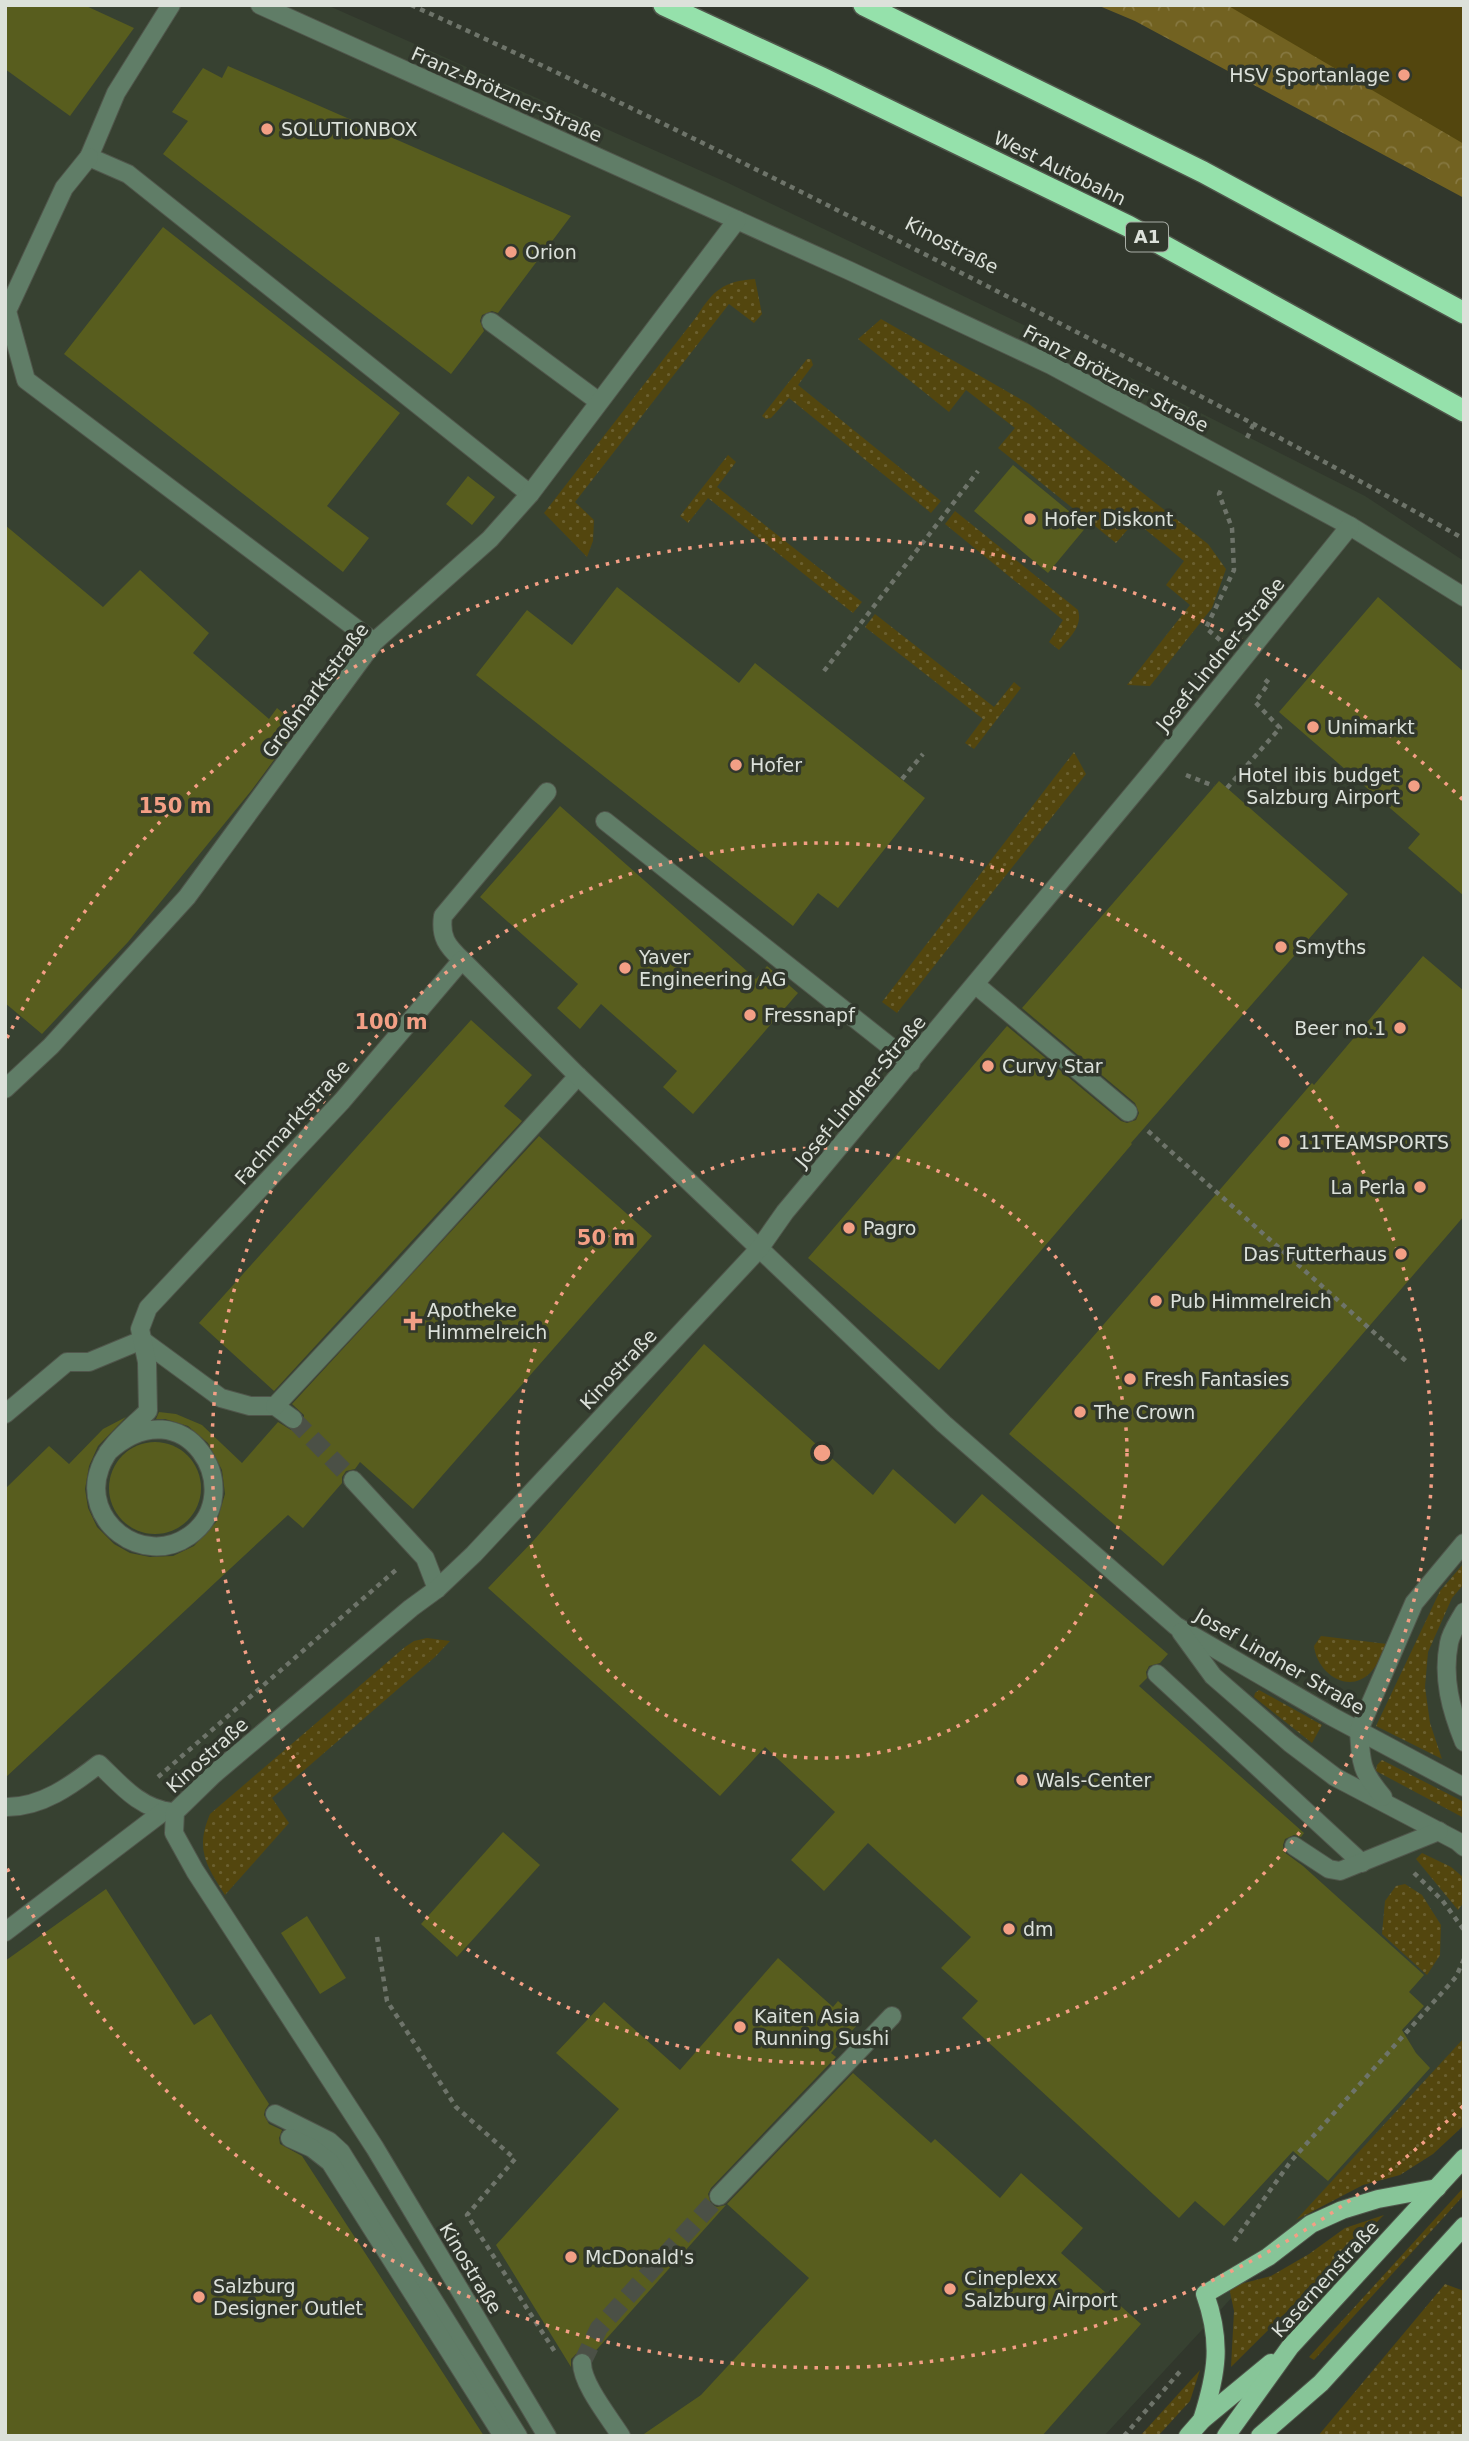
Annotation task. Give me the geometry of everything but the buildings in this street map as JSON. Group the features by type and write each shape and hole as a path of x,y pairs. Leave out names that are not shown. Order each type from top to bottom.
{"highway":[{"name":"West Autobahn","path":"664,5 1128,226 1464,411"},
{"path":"864,5 1203,172 1464,313"}],"main road":[{"name":"Kasernenstraße","path":"1226,2436 1290,2347 1464,2158"},
{"path":"1202,2420 1213,2387 1217,2356 1214,2318 1205,2294 1268,2257 1311,2224 1342,2210 1378,2199 1437,2188"},
{"path":"1280,2436 1321,2383 1464,2226"},
{"path":"1188,2436 1202,2420 1290,2347"},
{"path":"1260,2436 1321,2383"}],"street":[{"path":"171,5 116,93 89,157 64,188 6,312 26,380 374,642"},
{"name":"Franz-Brötzner-Straße","path":"260,5 737,220"},
{"path":"89,157 128,174 530,494"},
{"name":"Großmarktstraße","path":"5,1089 51,1046 187,897 374,642 490,540 530,494 737,220"},
{"name":"Franz Brötzner Straße","path":"737,220 1051,365 1350,526 1464,597"},
{"path":"491,322 598,401"},
{"name":"Josef-Lindner-Straße","path":"759,1249 785,1212 976,985 1350,526"},
{"path":"547,792 443,916 441,930 448,947 578,1076 944,1424 1177,1626"},
{"path":"605,821 911,1063"},
{"name":"Fachmarktstraße","path":"108,1452 148,1411 147,1362 140,1329 148,1308 342,1101 462,960"},
{"path":"976,985 1128,1112"},
{"path":"275,1406 578,1076"},
{"name":"Kinostraße","path":"547,2436 375,2148 195,1871 174,1833 170,1811 437,1589 483,1544 759,1249"},
{"path":"5,1414 67,1362 89,1362 142,1340 221,1398 250,1406 275,1406 293,1419"},
{"path":"161,1429 180,1435 197,1446 208,1463 213,1482 212,1502 204,1521 190,1535 173,1545 152,1547 135,1544 118,1535 106,1521 98,1504 96,1486 99,1468 108,1452 122,1438 141,1430 161,1429"},
{"path":"353,1480 425,1558 437,1589"},
{"path":"1388,1803 1366,1776 1360,1753 1359,1730 1414,1603 1464,1543"},
{"path":"1464,1612 1449,1640 1447,1677 1450,1708 1464,1742"},
{"name":"Josef Lindner Straße","path":"1177,1626 1464,1787"},
{"name":"Josef Lindner Straße","path":"1177,1626 1213,1676 1290,1743 1335,1777 1388,1803 1464,1847"},
{"path":"1157,1674 1362,1863"},
{"path":"5,1807 24,1807 69,1787 99,1764 134,1798 170,1811"},
{"path":"5,1932 170,1811"},
{"path":"1294,1846 1329,1869 1340,1871 1439,1831"},
{"path":"719,2196 892,2016"},
{"path":"275,2114 329,2141 341,2152 518,2436"},
{"path":"290,2138 322,2154 330,2162 503,2436"},
{"path":"582,2367 621,2436"}],"path":[{"name":"Kinostraße","path":"411,5 877,230 1254,423 1464,539"},
{"path":"824,671 978,471"},
{"path":"902,779 923,754"},
{"path":"1170,1153 1406,1361"},
{"path":"134,1798 393,1573 416,1549"},
{"path":"1392,1850 1442,1900 1464,1930"},
{"path":"377,1937 387,2001 456,2107 515,2159 467,2215 564,2367 582,2367"},
{"path":"1232,2244 1291,2161 1456,1977 1464,1959"},
{"path":"1124,2436 1188,2363"}],"shaded area":[{"path":"5,5 327,5 726,182 1080,352 1365,496 1464,561 1464,2046 1104,2436 5,2436"},
{"name":"HSV Sportanlage","path":"1227,5 1464,5 1464,144"},
{"path":"755,279 762,314 754,323 729,304 575,502 594,520 593,541 587,557 544,513 708,300 727,285"},
{"path":"881,319 1029,404 1208,544 1226,569 1212,608 1150,686 1127,685 1190,605 1166,585 1184,561 1135,521 1116,543 998,448 1015,428 966,390 949,412 858,339"},
{"path":"807,359 811,359 813,365 798,385 941,501 931,513 789,398 771,418 762,416"},
{"path":"728,455 736,462 717,487 862,602 853,613 708,498 688,523 680,516"},
{"path":"955,511 1078,610 1077,627 1059,650 1049,642 1063,620 945,524"},
{"path":"875,614 994,707 1014,682 1021,688 974,749 965,743 983,719 865,627"},
{"path":"1074,752 1086,774 897,1013 882,1002"},
{"path":"1464,1563 1464,1584 1452,1598 1428,1652 1425,1687 1430,1723 1442,1759 1376,1726 1440,1591"},
{"path":"1321,1636 1387,1644 1370,1673 1352,1682 1343,1681 1327,1672 1316,1656 1314,1646"},
{"path":"427,1638 450,1641 272,1798 289,1823 225,1895 208,1865 203,1847 210,1814 405,1647 414,1641"},
{"path":"1259,1690 1322,1725 1312,1743 1254,1697"},
{"path":"1382,1760 1464,1802 1464,1818 1376,1771"},
{"path":"1422,1853 1451,1867 1464,1878 1464,1902 1458,1910 1416,1859"},
{"path":"1405,1884 1422,1895 1441,1925 1440,1955 1427,1975 1382,1934 1385,1901 1396,1886"},
{"path":"1464,2038 1464,2124 1461,2128 1433,2154 1400,2175 1363,2185 1296,2220"},
{"path":"1464,2187 1464,2195 1314,2360 1309,2357"},
{"path":"1384,2215 1231,2367 1234,2311 1229,2287 1271,2276 1309,2254 1345,2228"},
{"path":"1445,2284 1464,2291 1464,2436 1318,2436"},
{"path":"1200,2370 1190,2401 1158,2436 1140,2436"}],"green space":[{"path":"1097,5 1317,5 1464,80 1464,198 1135,21"}],"tunnel":[{"path":"293,1419 353,1480"},
{"path":"582,2363 599,2328 719,2196"}],"place":[{"name":"HSV Sportanlage","path":"1404,75"},
{"name":"SOLUTIONBOX","path":"267,129"},
{"name":"Orion","path":"511,252"},
{"name":"Hofer Diskont","path":"1030,519"},
{"name":"Unimarkt","path":"1313,727"},
{"name":"Hofer","path":"736,765"},
{"name":"Hotel ibis budget Salzburg Airport","path":"1414,786"},
{"name":"Smyths","path":"1281,947"},
{"name":"Yaver Engineering AG","path":"625,968"},
{"name":"Fressnapf","path":"750,1015"},
{"name":"Beer no.1","path":"1400,1028"},
{"name":"Curvy Star","path":"988,1066"},
{"name":"11TEAMSPORTS","path":"1284,1142"},
{"name":"La Perla","path":"1420,1187"},
{"name":"Pagro","path":"849,1228"},
{"name":"Das Futterhaus","path":"1401,1254"},
{"name":"Pub Himmelreich","path":"1156,1301"},
{"name":"Apotheke Himmelreich","path":"413,1321"},
{"name":"Fresh Fantasies","path":"1130,1379"},
{"name":"The Crown","path":"1080,1412"},
{"name":"Wals-Center","path":"1022,1780"},
{"name":"dm","path":"1009,1929"},
{"name":"Kaiten Asia Running Sushi","path":"740,2027"},
{"name":"McDonald's","path":"571,2257"},
{"name":"Cineplexx Salzburg Airport","path":"950,2289"},
{"name":"Salzburg Designer Outlet","path":"199,2297"}]}
